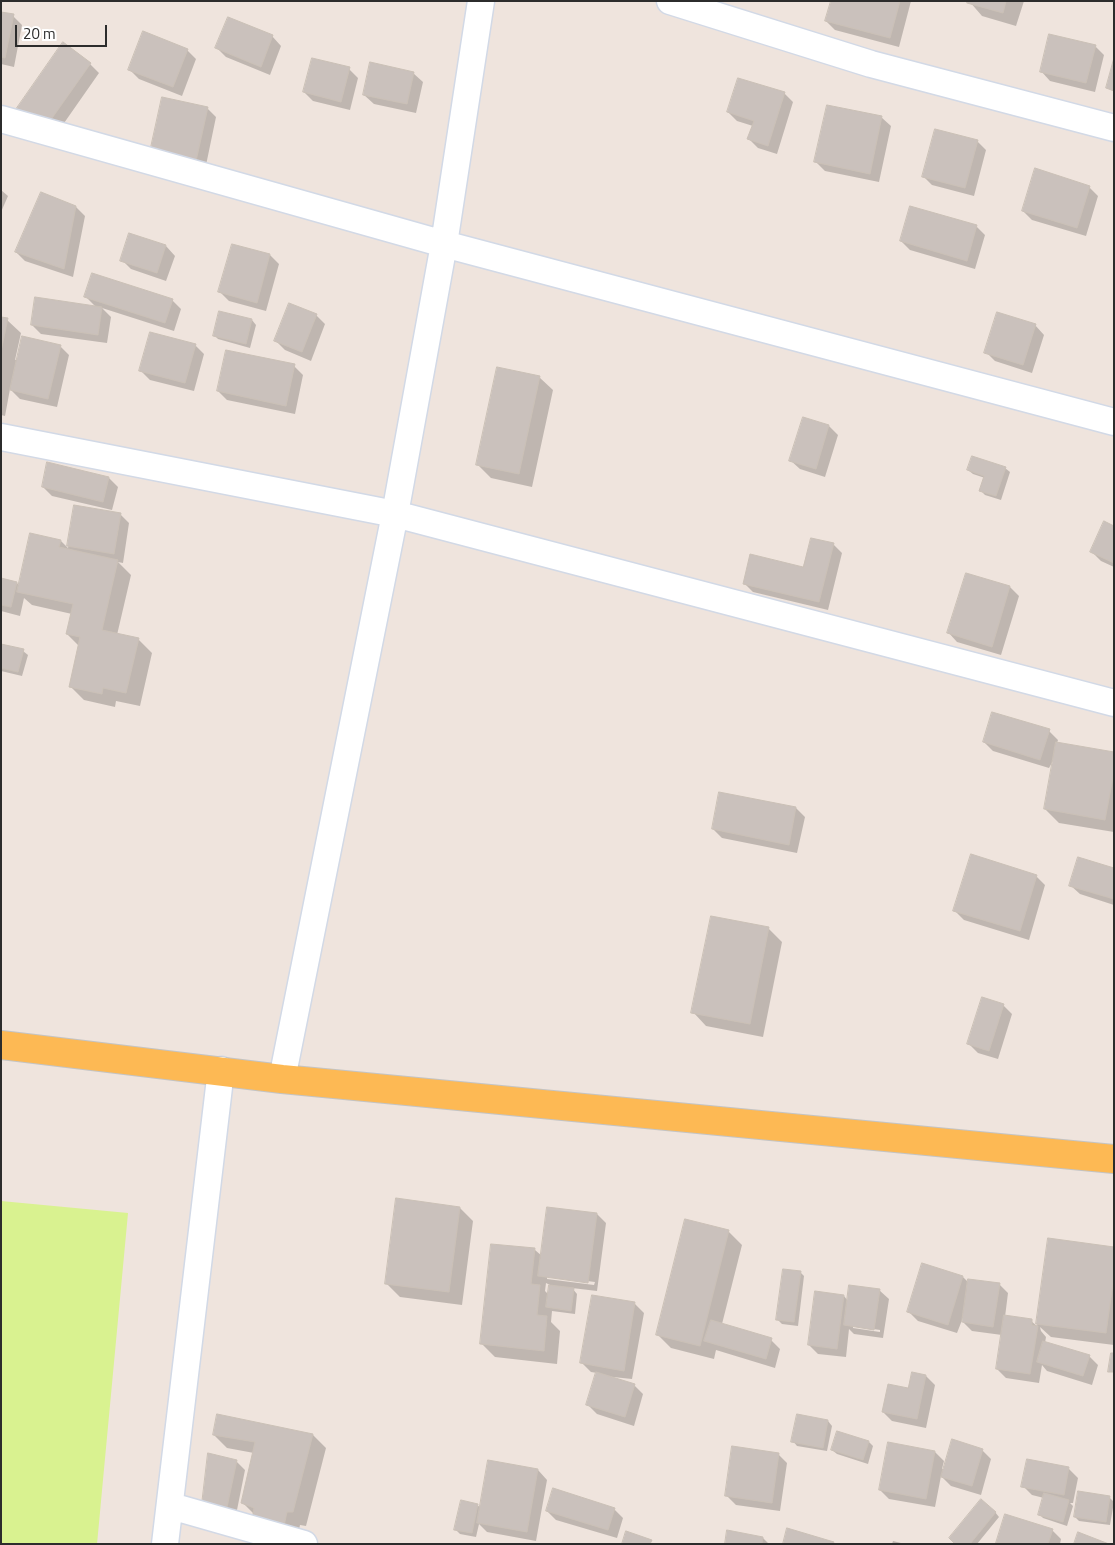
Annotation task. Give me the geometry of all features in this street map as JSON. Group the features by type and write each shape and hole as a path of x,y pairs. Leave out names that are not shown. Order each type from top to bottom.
{"main road":[{"path":"1,1045 221,1070 282,1079 1114,1160"}],"street":[{"path":"282,1079 395,514 444,244 481,1"},
{"path":"670,1 871,64 1114,128"},
{"path":"1,119 444,244 1114,422"},
{"path":"1,437 395,514 1114,703"},
{"path":"165,1544 171,1506 221,1070"},
{"path":"171,1506 304,1544"}],"green space":[{"path":"1,1201 128,1213 97,1544 1,1544"}],"building":[{"path":"831,1 900,1 890,38 825,21"},
{"path":"968,1 1006,1 1003,13 967,3"},
{"path":"1,12 14,14 5,58 1,57"},
{"path":"228,17 273,35 261,67 215,48"},
{"path":"143,31 188,49 173,87 128,70"},
{"path":"1049,34 1096,45 1086,83 1040,72"},
{"path":"63,42 91,63 38,138 10,118"},
{"path":"312,58 350,67 341,102 303,92"},
{"path":"1114,58 1114,91 1106,88"},
{"path":"370,62 414,72 407,104 363,95"},
{"path":"738,78 785,92 768,146 747,139 754,121 727,112"},
{"path":"162,97 208,107 196,161 150,152"},
{"path":"827,105 882,116 870,174 814,162"},
{"path":"935,129 978,140 965,188 922,177"},
{"path":"1035,168 1090,186 1077,228 1022,211"},
{"path":"41,192 76,206 64,269 15,252"},
{"path":"910,206 977,225 967,261 900,241"},
{"path":"129,233 166,245 157,273 120,261"},
{"path":"232,244 270,254 257,303 218,292"},
{"path":"92,273 173,299 165,323 84,297"},
{"path":"35,297 102,307 98,335 31,325"},
{"path":"289,303 317,314 302,352 274,341"},
{"path":"219,311 252,319 246,344 213,336"},
{"path":"997,312 1036,324 1023,365 984,353"},
{"path":"1,317 8,318 1,351"},
{"path":"150,332 196,344 185,383 139,371"},
{"path":"22,336 61,345 48,399 10,390"},
{"path":"226,350 295,364 286,406 217,391"},
{"path":"497,367 540,376 519,474 476,465"},
{"path":"803,417 829,425 816,469 789,461"},
{"path":"972,456 1006,467 996,496 979,491 984,476 967,470"},
{"path":"47,462 109,477 103,502 42,487"},
{"path":"74,505 121,513 114,554 67,546"},
{"path":"1104,521 1114,526 1114,563 1090,552"},
{"path":"30,533 61,540 59,547 118,560 102,630 139,638 126,693 103,688 102,694 69,687 80,637 66,634 73,604 17,592"},
{"path":"811,538 834,543 819,602 743,584 750,554 803,567"},
{"path":"966,573 1010,586 992,647 947,633"},
{"path":"1,578 17,582 11,607 1,605"},
{"path":"1,644 24,649 18,672 1,668"},
{"path":"992,712 1050,729 1040,760 983,742"},
{"path":"1056,742 1114,752 1114,772 1105,820 1044,809"},
{"path":"719,792 796,807 789,845 712,829"},
{"path":"971,854 1037,875 1020,931 953,911"},
{"path":"1078,857 1114,868 1114,899 1069,886"},
{"path":"711,916 769,927 750,1024 691,1013"},
{"path":"982,997 1004,1004 989,1051 967,1044"},
{"path":"396,1198 460,1207 449,1292 385,1284"},
{"path":"547,1207 597,1213 588,1283 538,1276"},
{"path":"685,1219 729,1230 700,1346 656,1335"},
{"path":"1048,1238 1114,1247 1114,1276 1106,1333 1036,1324"},
{"path":"491,1244 535,1248 531,1284 540,1285 537,1315 547,1316 544,1351 480,1344"},
{"path":"922,1263 963,1276 948,1325 907,1312"},
{"path":"783,1269 801,1271 794,1322 776,1320"},
{"path":"968,1279 1000,1283 993,1327 962,1322"},
{"path":"549,1285 574,1288 571,1311 546,1307"},
{"path":"849,1285 880,1289 874,1330 844,1325"},
{"path":"815,1291 844,1295 837,1349 808,1345"},
{"path":"592,1295 635,1302 624,1371 580,1363"},
{"path":"1004,1315 1032,1319 1032,1325 1038,1326 1030,1374 996,1369"},
{"path":"711,1320 772,1338 766,1359 704,1341"},
{"path":"1043,1341 1090,1355 1083,1376 1037,1362"},
{"path":"1111,1353 1114,1353 1114,1372 1108,1372"},
{"path":"596,1372 635,1384 625,1417 586,1405"},
{"path":"912,1372 926,1375 917,1419 882,1412 888,1384 908,1388"},
{"path":"217,1414 313,1434 293,1512 287,1512 284,1526 252,1520 254,1508 241,1503 255,1442 213,1435"},
{"path":"797,1414 828,1420 823,1448 791,1442"},
{"path":"837,1431 869,1441 863,1460 831,1450"},
{"path":"952,1439 983,1449 972,1486 941,1477"},
{"path":"888,1442 935,1451 926,1499 879,1490"},
{"path":"732,1446 779,1453 772,1503 725,1496"},
{"path":"208,1453 237,1460 226,1512 202,1504"},
{"path":"1027,1459 1069,1467 1064,1495 1021,1487"},
{"path":"488,1460 538,1469 527,1532 477,1523"},
{"path":"553,1488 615,1508 608,1530 546,1511"},
{"path":"1078,1491 1110,1496 1106,1522 1074,1517"},
{"path":"1044,1493 1069,1500 1063,1522 1038,1515"},
{"path":"981,1499 996,1512 970,1544 955,1544 949,1538"},
{"path":"461,1500 478,1504 472,1533 454,1530"},
{"path":"1005,1514 1053,1529 1048,1544 996,1543"},
{"path":"787,1528 834,1542 833,1544 783,1544"},
{"path":"727,1530 763,1537 762,1544 725,1544"},
{"path":"626,1531 652,1540 650,1544 622,1544"},
{"path":"1078,1532 1109,1544 1074,1544"}]}
